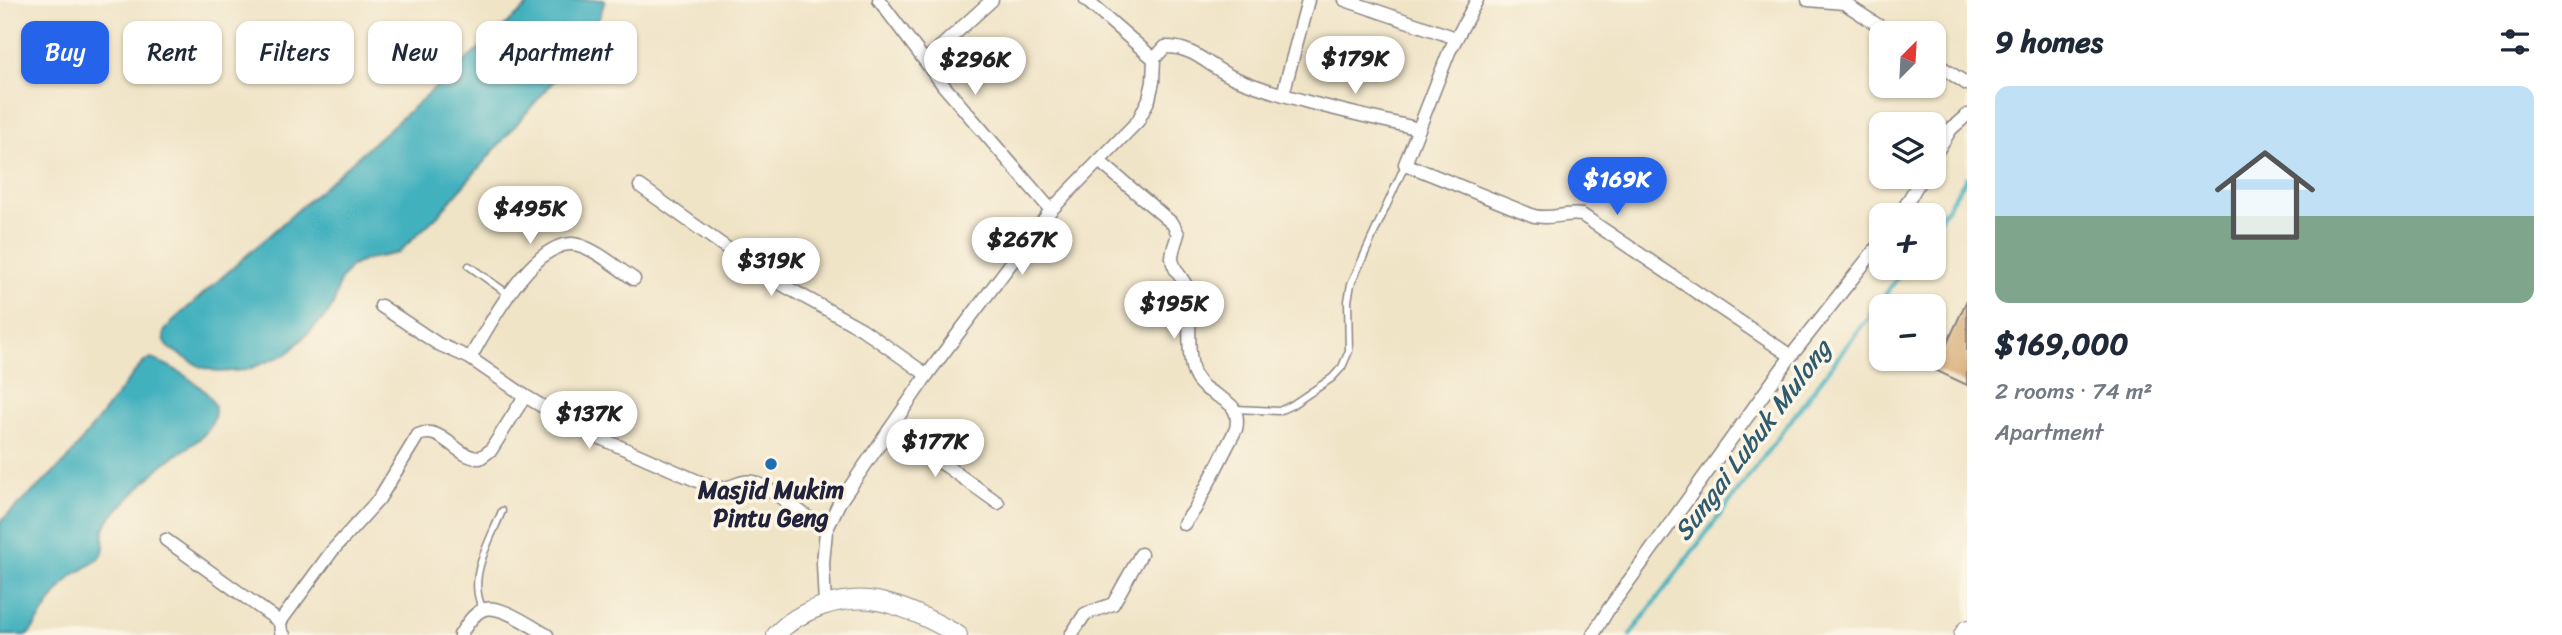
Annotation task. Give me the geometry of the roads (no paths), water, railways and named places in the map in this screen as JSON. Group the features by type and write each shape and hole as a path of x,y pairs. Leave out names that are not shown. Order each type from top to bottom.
{"main road":[{"path":"776,635 804,614 850,600 876,601 902,608 958,635"},
{"path":"1963,635 1967,629"}],"street":[{"path":"879,0 925,61 1051,210"},
{"path":"925,61 992,0"},
{"path":"1086,0 1154,59"},
{"path":"1283,94 1308,0"},
{"path":"1345,0 1456,38"},
{"path":"1477,0 1456,38 1405,164 1534,216 1553,219 1582,215 1791,356"},
{"path":"1808,0 1845,2 1873,21"},
{"path":"825,606 823,563 826,531 839,503 928,375 1051,210 1138,121 1149,99 1154,59 1165,47 1178,47 1194,52 1234,78 1283,94 1419,129"},
{"path":"1946,70 1967,84"},
{"path":"1946,137 1967,115"},
{"path":"1099,161 1173,225 1178,234 1172,257 1175,268 1188,285 1190,296 1191,366 1196,380 1235,409 1239,417 1236,429 1195,509 1184,524"},
{"path":"639,186 763,274 862,330 928,375"},
{"path":"470,358 508,294 551,251 575,243 634,279"},
{"path":"1593,635 1608,610 1791,356 1869,257"},
{"path":"381,306 438,344 470,358 525,396 582,430 711,487 727,489 743,482 761,485 826,531"},
{"path":"285,635 281,632 280,622 332,551 379,499 418,435 426,431 434,432 466,456 480,458 491,450 525,396"},
{"path":"889,430 998,503"},
{"path":"166,540 280,622"},
{"path":"1071,635 1085,614 1113,604 1141,554"},
{"path":"460,635 472,617 482,609 495,607 547,635"}],"lane":[{"path":"1235,409 1279,411 1332,379 1342,367 1349,351 1348,301 1351,284 1405,164"},
{"path":"469,267 508,294"},
{"path":"482,609 476,597 475,583 502,511"}],"water":[{"path":"534,0 605,0 597,21 510,21"},
{"path":"476,52 476,84 551,84 439,214 398,253 364,260 350,267 339,283 328,314 287,354 246,370 220,372 201,367 169,348 164,340 164,332 174,320 440,84 462,84 462,64"},
{"path":"151,359 179,372 208,395 215,411 213,421 202,437 160,467 114,514 105,526 104,550 100,557 69,579 28,635 0,635 0,522 66,461 134,373 144,362"}],"waterway":[{"name":"Sungai Lubuk Mulong","path":"1946,209 1967,177"},
{"name":"Sungai Lubuk Mulong","path":"1630,635 1896,280"}],"place":[{"name":"Masjid Mukim Pintu Geng","path":"771,464"}]}
